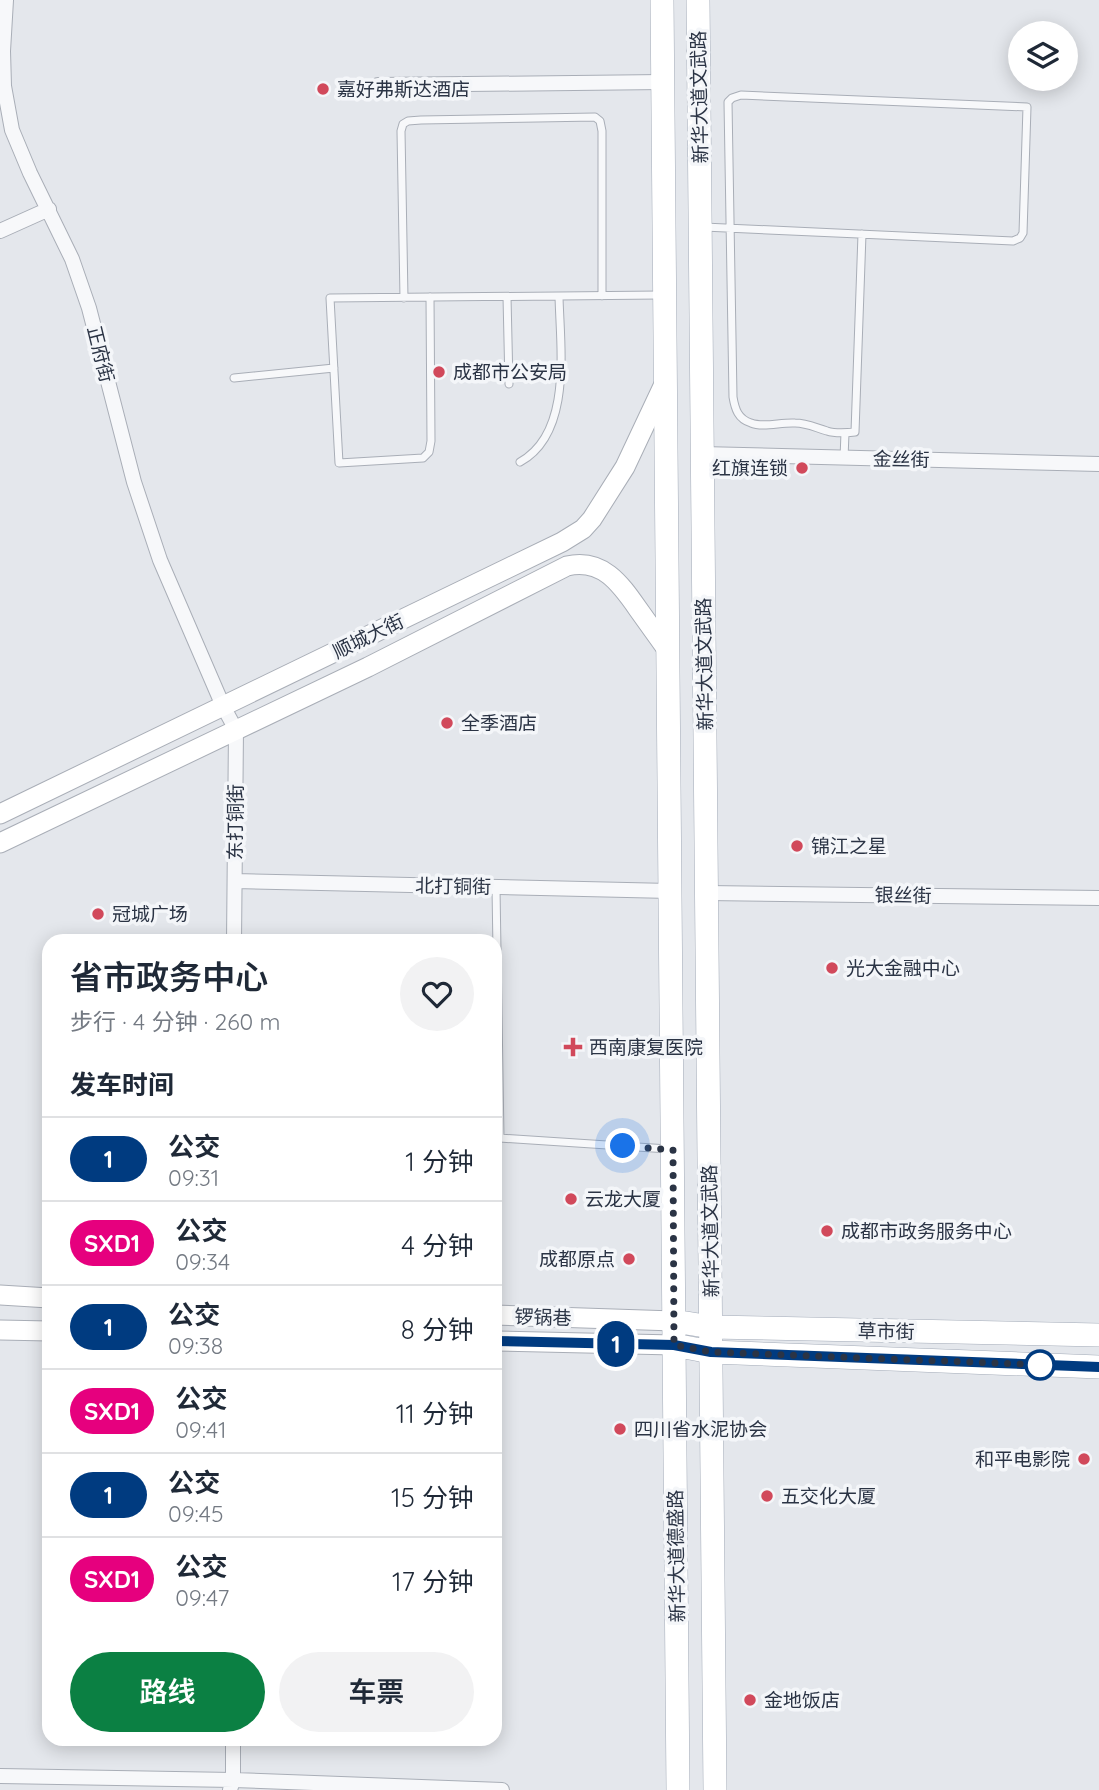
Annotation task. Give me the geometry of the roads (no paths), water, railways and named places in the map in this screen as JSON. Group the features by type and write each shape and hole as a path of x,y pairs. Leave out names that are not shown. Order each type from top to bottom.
{"main road":[{"name":"新华大道文武路","path":"662,0 674,1321"},
{"name":"新华大道文武路","path":"698,0 711,1327"},
{"name":"顺城大街","path":"0,814 562,542 583,529 625,467 665,381"},
{"name":"顺城大街","path":"0,843 368,667 567,565 590,565 603,570 617,581 668,651"},
{"path":"0,1295 42,1297"},
{"name":"锣锅巷","path":"502,1315 674,1321"},
{"name":"草市街","path":"674,1321 711,1327 1099,1335"},
{"name":"新华大道德盛路","path":"674,1321 678,1790"},
{"name":"新华大道德盛路","path":"711,1327 715,1790"},
{"path":"0,1330 42,1331"},
{"name":"锣锅巷","path":"502,1341 674,1345"},
{"name":"草市街","path":"674,1345 711,1352 1099,1367"}],"street":[{"name":"正府街","path":"6,0 4,86 12,130 72,259 89,308 145,518 160,560 223,706"},
{"path":"378,85 663,82"},
{"path":"0,231 49,209"},
{"name":"金丝街","path":"702,454 1099,464"},
{"name":"东打铜街","path":"223,706 236,730 234,934"},
{"name":"北打铜街","path":"235,881 670,891"},
{"name":"银丝街","path":"706,893 1099,898"},
{"path":"231,1785 233,1746"},
{"path":"0,1776 231,1785 502,1790"}],"lane":[{"path":"700,227 730,229 862,234 1013,240 1020,238 1023,233 1027,107 741,95 728,102 730,229 733,397 741,418 753,424 795,423 814,426 828,432 855,432 862,234"},
{"path":"404,298 403,124 421,120 595,117 600,121 602,131 602,296"},
{"path":"430,297 429,452 423,458 339,463 330,298 404,298 430,297 665,295"},
{"path":"520,462 541,444 551,426 558,404 559,296"},
{"path":"507,297 509,384"},
{"path":"234,379 334,368"},
{"path":"844,458 845,433"},
{"path":"496,887 496,934"},
{"path":"502,1138 673,1150"}],"place":[{"name":"嘉好弗斯达酒店","path":"323,89"},
{"name":"成都市公安局","path":"439,372"},
{"name":"红旗连锁","path":"802,468"},
{"name":"全季酒店","path":"447,723"},
{"name":"锦江之星","path":"797,846"},
{"name":"冠城广场","path":"98,914"},
{"name":"光大金融中心","path":"832,968"},
{"name":"西南康复医院","path":"573,1047"},
{"name":"云龙大厦","path":"571,1199"},
{"name":"成都市政务服务中心","path":"827,1231"},
{"name":"成都原点","path":"629,1259"},
{"name":"四川省水泥协会","path":"620,1429"},
{"name":"和平电影院","path":"1084,1459"},
{"name":"五交化大厦","path":"767,1496"},
{"name":"金地饭店","path":"750,1700"}]}
